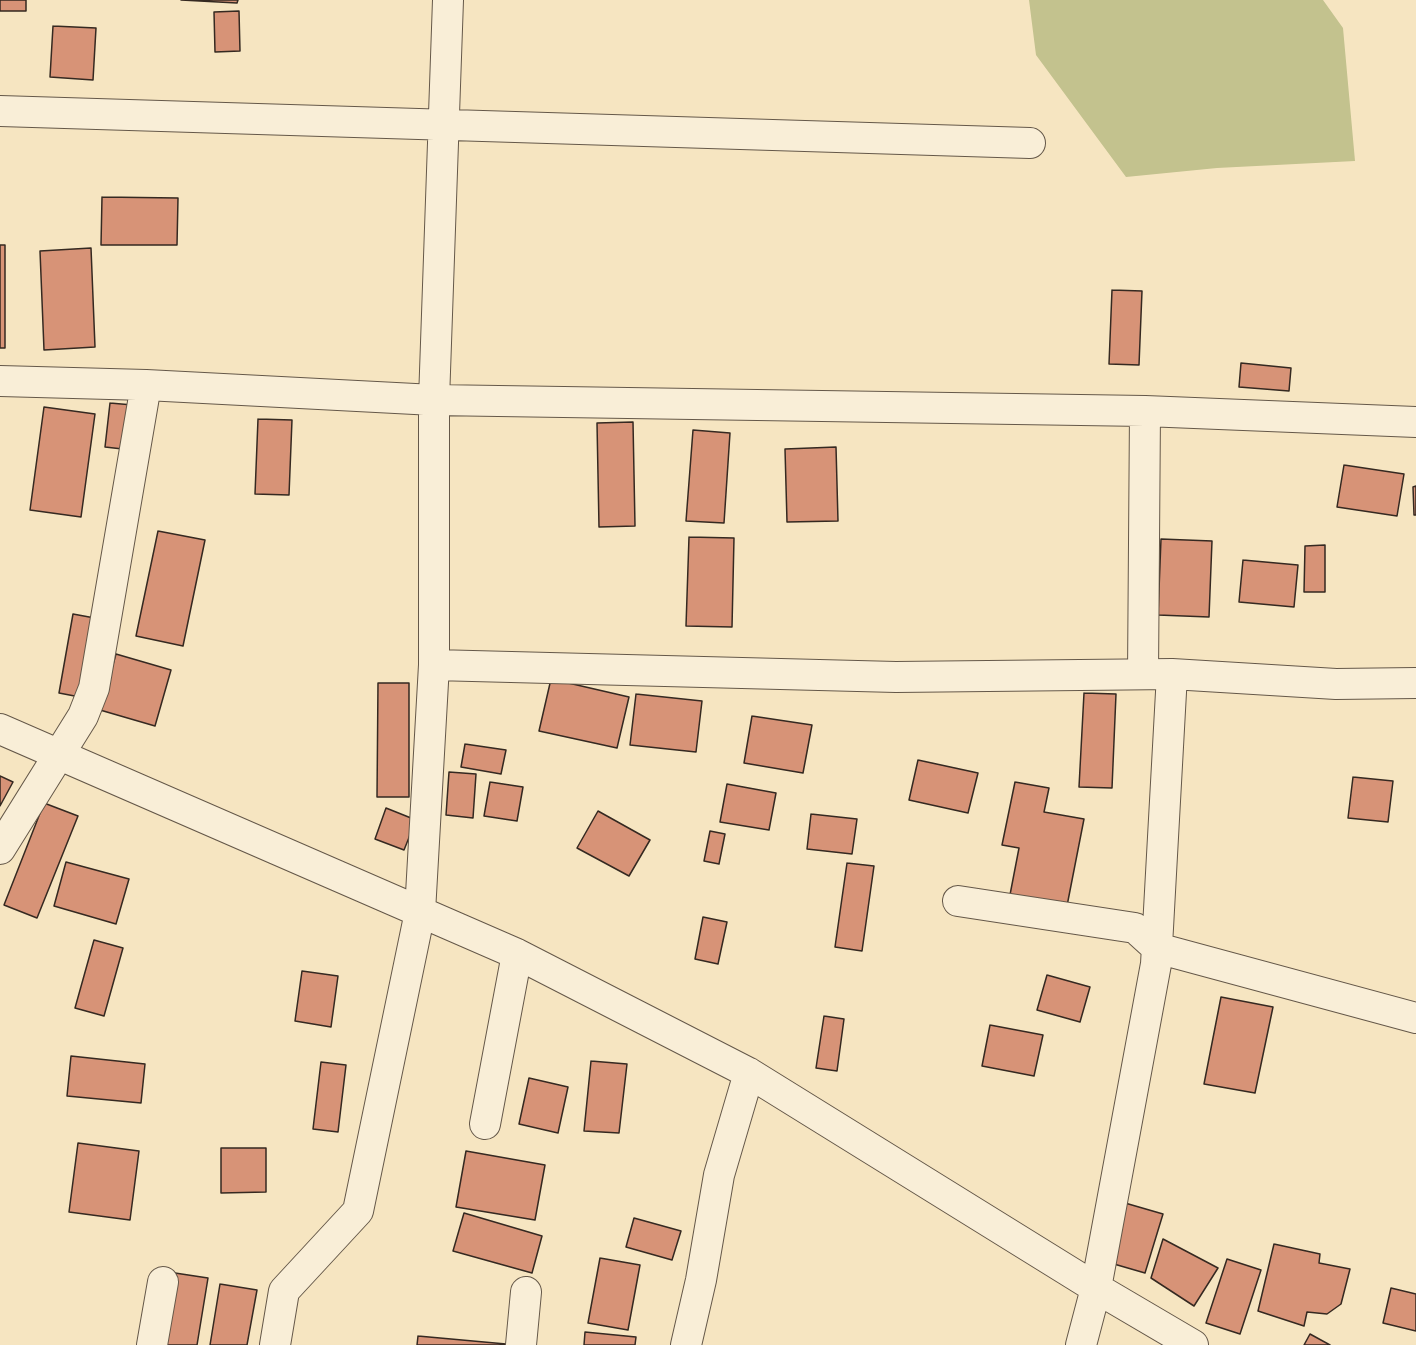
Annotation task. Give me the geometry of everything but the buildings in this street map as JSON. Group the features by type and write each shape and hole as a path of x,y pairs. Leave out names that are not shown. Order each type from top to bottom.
{"street":[{"path":"275,1345 284,1291 358,1210 420,912 434,665 434,400 448,0"},
{"path":"0,111 1030,143"},
{"path":"0,381 146,385 434,400 1145,411 1416,422"},
{"path":"0,849 83,716 94,688 146,385"},
{"path":"1143,674 1145,411"},
{"path":"434,665 896,677 1172,674 1336,684 1416,683"},
{"path":"1081,1345 1096,1288 1156,948 1172,674"},
{"path":"0,729 518,954 749,1074 1096,1288 1193,1345"},
{"path":"958,901 1135,928 1156,948 1416,1018"},
{"path":"486,1124 518,954"},
{"path":"686,1345 701,1280 719,1175 749,1074"},
{"path":"152,1345 163,1282"},
{"path":"521,1345 526,1292"}],"shaded area":[{"path":"1029,0 1323,0 1343,28 1355,161 1217,168 1126,177 1036,55"}]}
